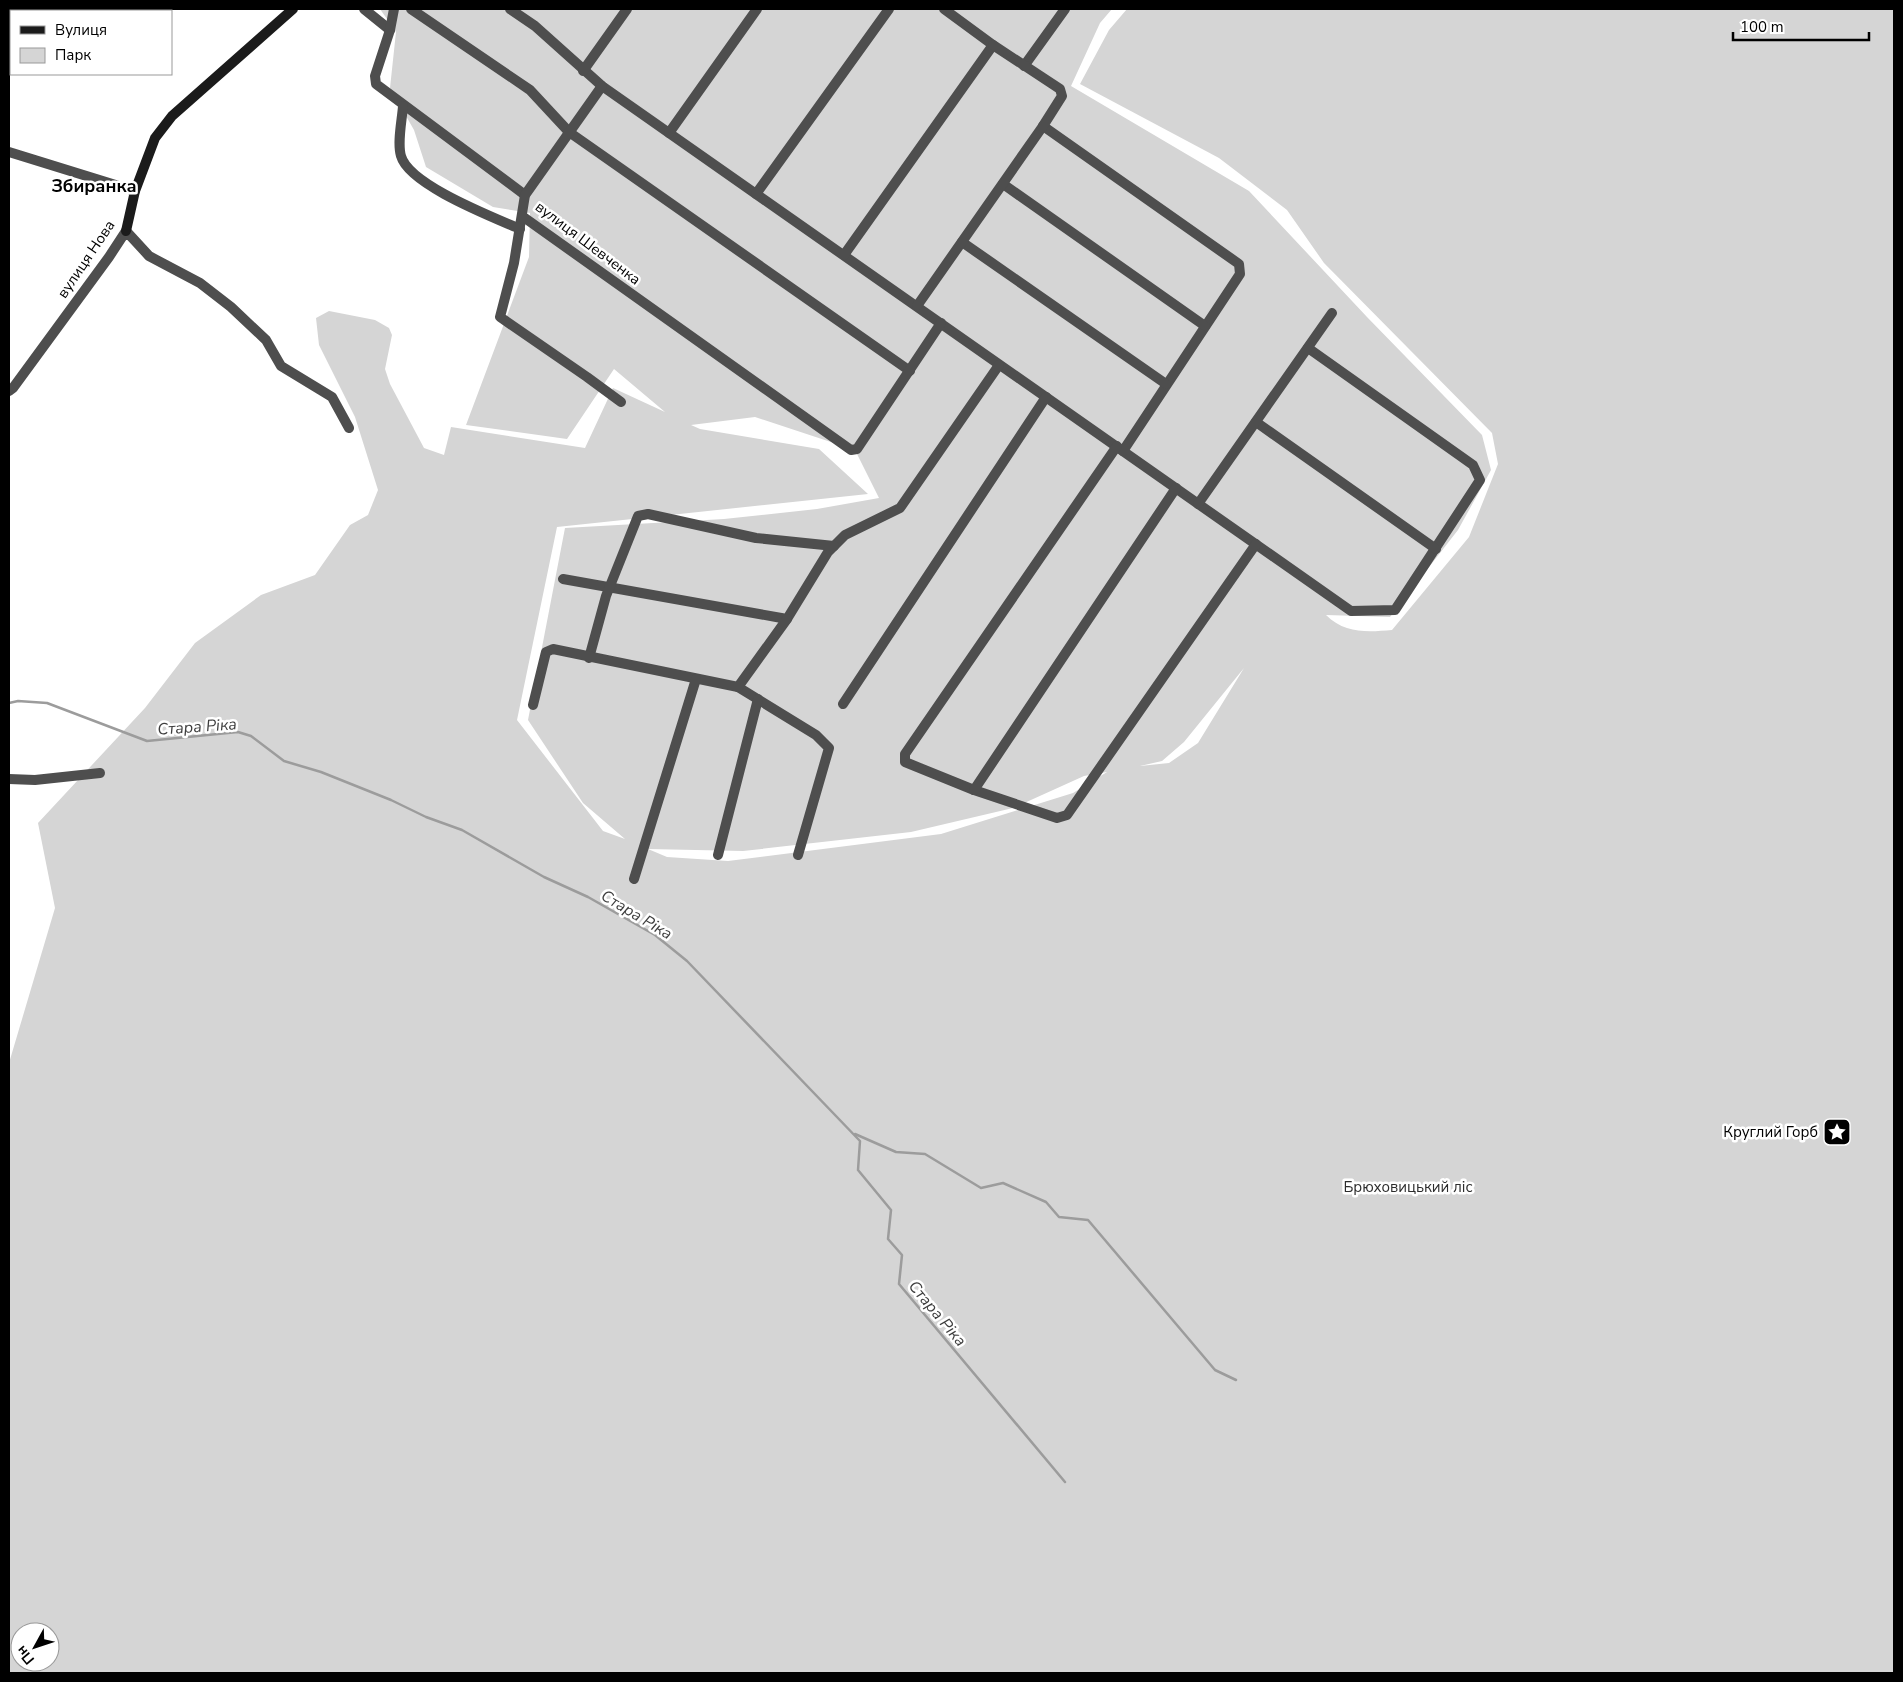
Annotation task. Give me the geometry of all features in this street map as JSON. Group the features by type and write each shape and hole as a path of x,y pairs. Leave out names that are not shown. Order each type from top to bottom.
{"street":[{"name":"вулиця Нова","path":"9,391 109,257 126,231 135,191 154,138 172,116 294,9"},
{"path":"364,9 390,30 394,9"},
{"path":"411,9 530,90 569,132 910,371 941,323"},
{"path":"583,70 627,9"},
{"path":"669,133 758,9"},
{"path":"756,194 889,9"},
{"path":"917,306 1062,96 1060,89 993,46 944,9"},
{"path":"955,18 962,9"},
{"path":"1024,66 1065,9"},
{"path":"513,10 535,26 602,86 1351,611 1395,610 1480,480 1473,465 1308,348"},
{"name":"вулиця Шевченка","path":"390,30 375,76 376,84 403,106 502,176 525,195 522,216 851,450 857,449 910,371"},
{"path":"844,255 993,46"},
{"path":"525,195 602,86"},
{"path":"403,106 401,156 412,172 436,189 520,230"},
{"path":"1043,126 1239,264 1240,274 1166,384 905,754 905,762 974,790 1057,818 1067,815 1256,544"},
{"path":"9,152 135,191"},
{"path":"1003,184 1205,326"},
{"path":"522,216 514,263 500,318 621,402"},
{"path":"126,231 149,256 200,283 232,307 266,340 281,366 332,397 349,428"},
{"path":"962,242 1166,384"},
{"path":"1198,504 1332,313"},
{"path":"738,687 787,619 828,552 845,535 900,508 999,365"},
{"path":"842,704 1046,397"},
{"path":"1256,422 1436,549"},
{"path":"974,790 1176,488"},
{"path":"590,658 610,587 638,516 648,514 756,538 834,546"},
{"path":"563,579 787,619"},
{"path":"533,705 546,652 553,649 738,687 816,735 830,748 798,855"},
{"path":"634,879 696,679"},
{"path":"718,855 758,699"},
{"path":"9,778 35,780 100,773"}],"green space":[{"name":"Брюховицький ліс","path":"380,9 1112,9 1100,23 1071,86 1249,191 1367,317 1482,435 1491,470 1458,530 1390,617 1326,615 1341,626 1349,629 1374,631 1392,630 1469,537 1498,464 1492,433 1324,263 1287,210 1219,158 1080,84 1109,30 1127,9 1894,9 1894,1673 9,1673 9,1063 55,908 38,823 145,708 195,643 261,595 315,575 350,525 368,515 378,490 355,417 319,345 316,318 329,311 375,320 389,328 392,335 385,369 390,384 424,448 444,455 451,427 585,448 613,388 665,412 614,369 567,439 466,425 529,257 530,213 493,207 426,167 414,130 390,88 396,32","holes":["755,417 855,450 879,498 817,509 724,519 565,528 528,720 583,803 625,839 603,831 517,720 557,527 868,494 819,449 700,429 691,425","1244,668 1198,743 1169,763 1140,766 1162,761 1184,742","1107,772 1073,793 941,834 728,861 667,857 648,849 743,851 911,832 1013,808 1084,776"]}],"waterway":[{"name":"Стара Ріка","path":"9,703 18,701 47,703 147,741 238,732 251,736 284,761 321,772 391,800 426,817 462,830 544,877 588,897 655,935 687,961 860,1141 858,1170 891,1210 888,1239 902,1255 899,1284 1065,1482"},
{"path":"855,1134 896,1152 925,1154 981,1188 1003,1183 1046,1202 1059,1217 1088,1220 1215,1370 1236,1380"}],"place":[{"name":"Круглий Горб","path":"1837,1132"}],"district":[{"name":"Збиранка","path":"94,186"}]}
